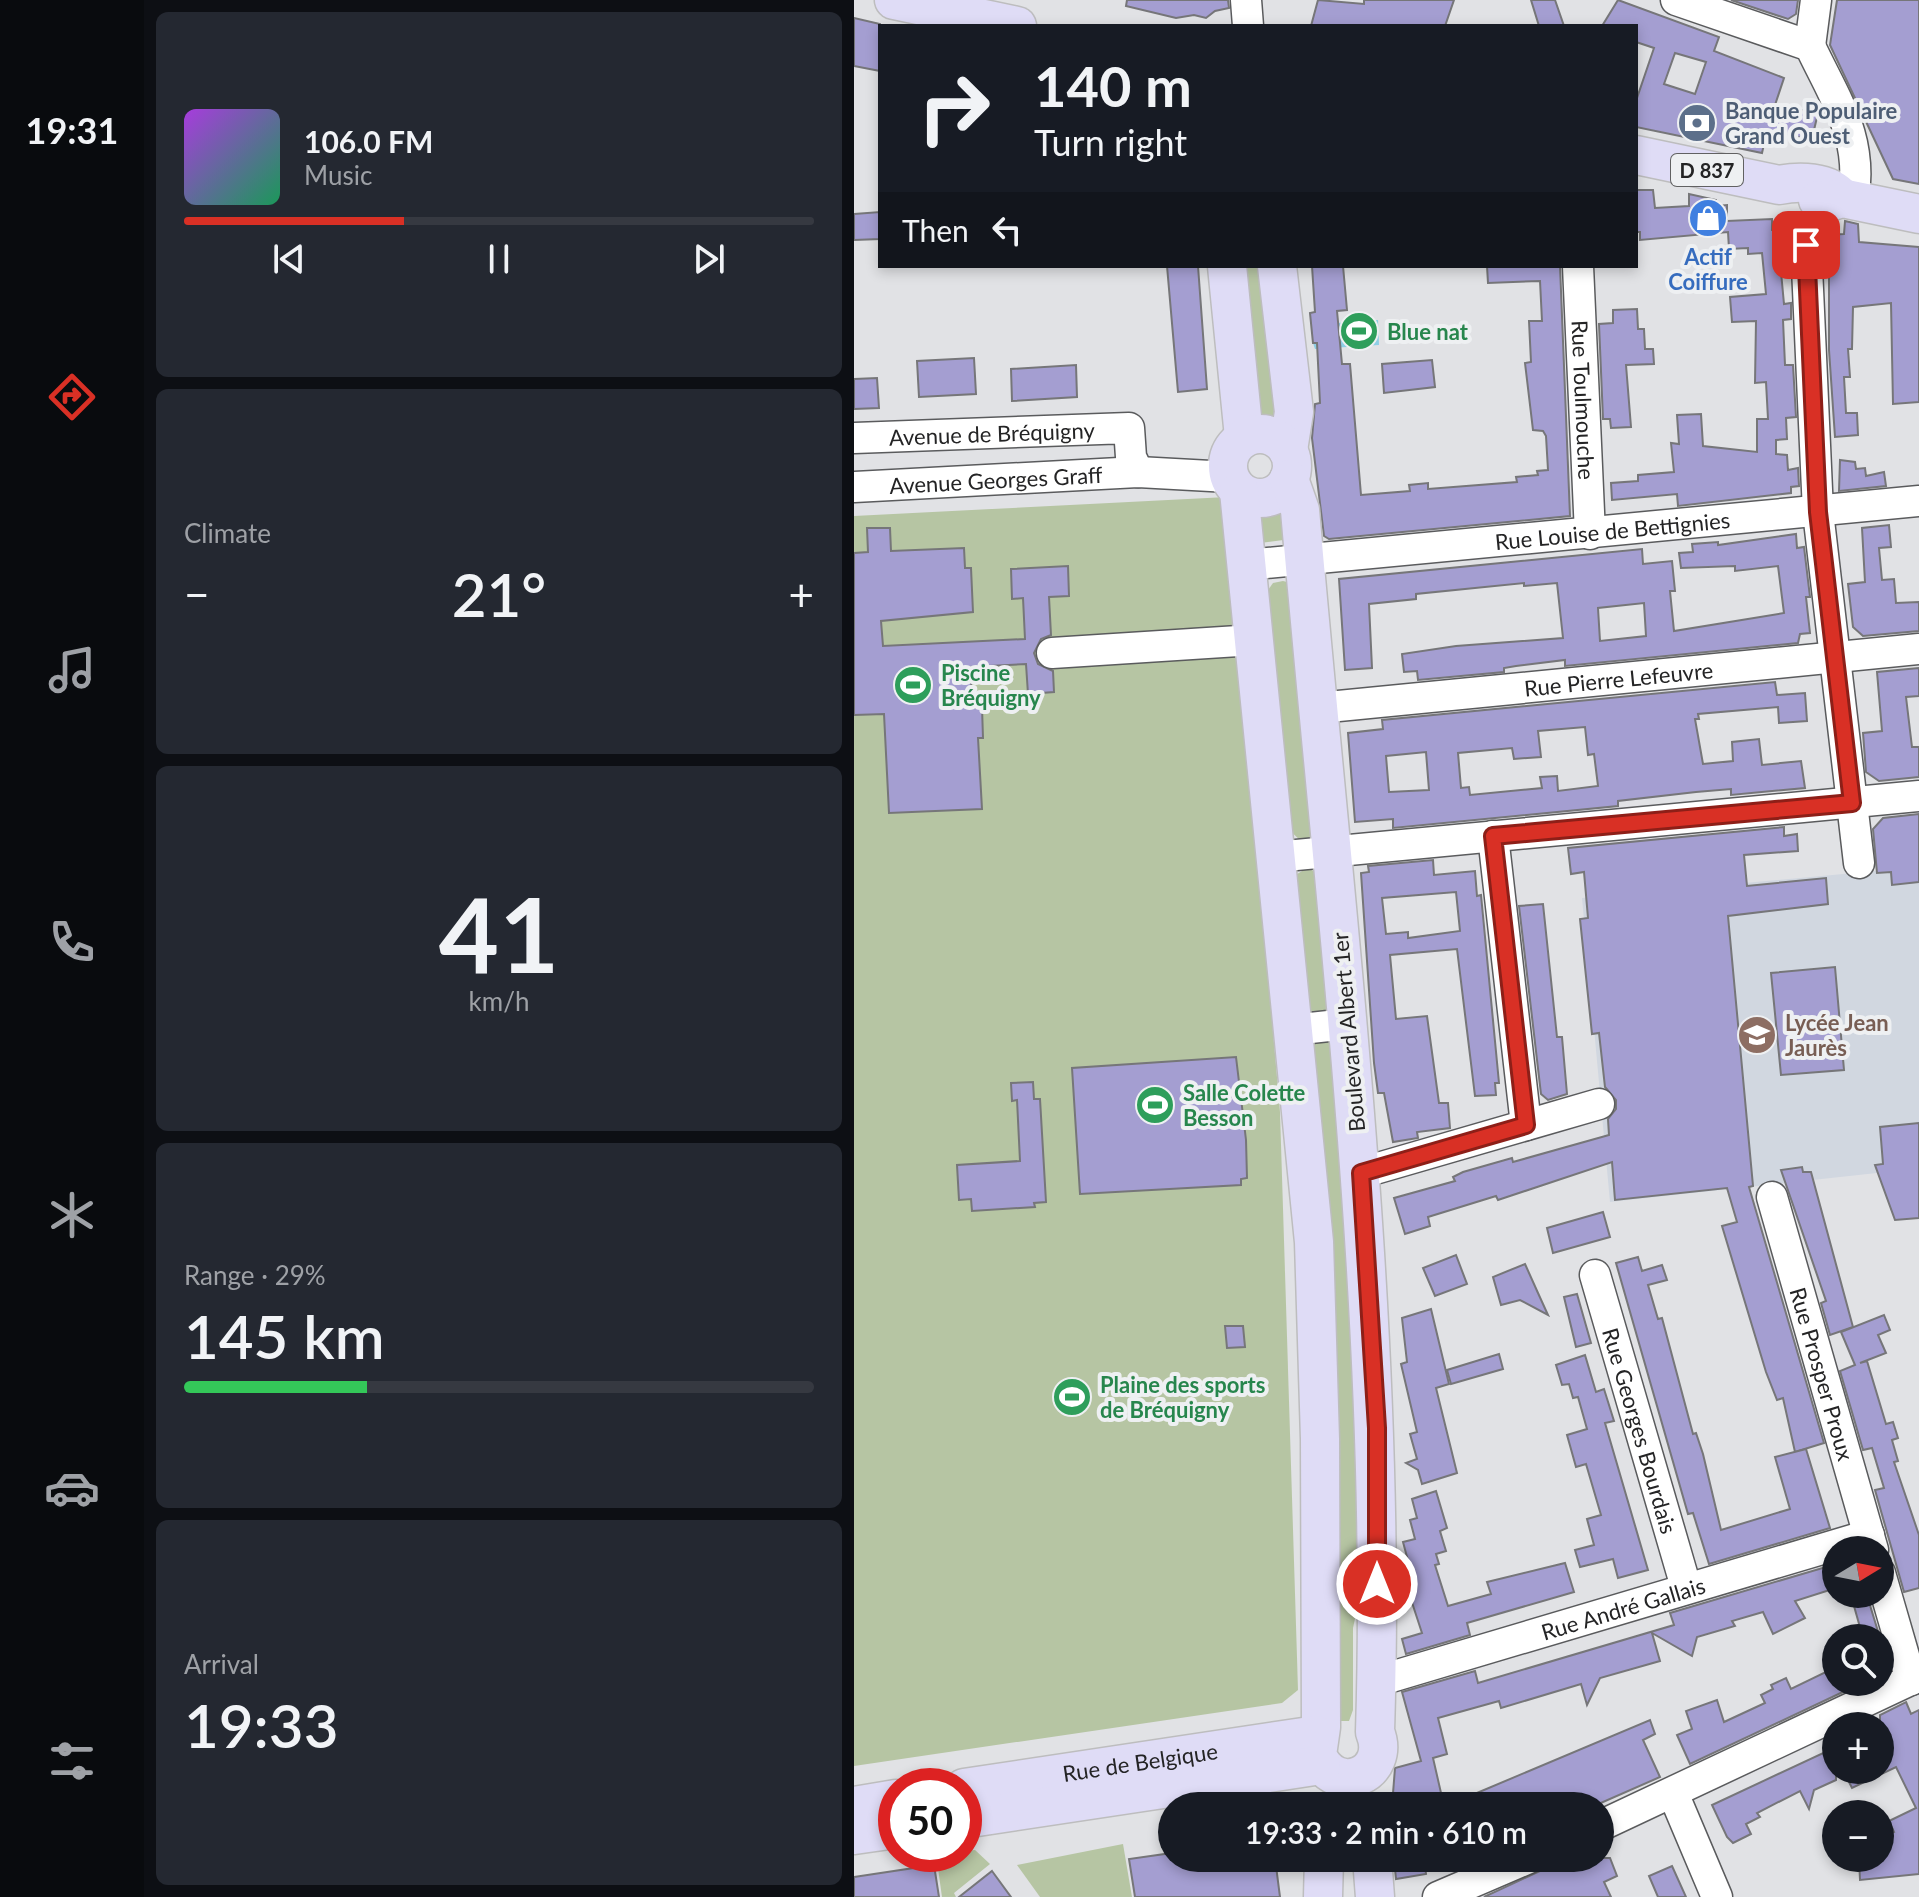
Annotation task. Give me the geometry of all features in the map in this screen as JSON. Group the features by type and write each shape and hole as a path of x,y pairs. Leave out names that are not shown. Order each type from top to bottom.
{"main road":[{"path":"894,0 1008,24"},
{"name":"D 837","path":"1638,155 1779,185 1792,195 1809,199 1829,202 1847,199 1919,214"},
{"path":"1227,268 1235,465 1314,1242 1334,1770"},
{"name":"Boulevard Albert 1er","path":"1277,268 1294,412 1288,465 1300,510 1332,852 1361,1173 1377,1428 1375,1732 1378,1756 1374,1765 1334,1770"},
{"path":"1265,434 1276,438 1288,465 1273,496 1258,498 1235,465 1265,434"},
{"path":"1334,1770 1333,1720 1352,1716 1361,1719 1375,1732"},
{"name":"Rue de Belgique","path":"982,1787 1334,1770"},
{"name":"Rue de Belgique","path":"982,1817 1334,1770"},
{"path":"854,1806 878,1802"},
{"path":"854,1835 878,1832"},
{"path":"1323,1897 1324,1872"},
{"path":"1373,1872 1375,1897"}],"street":[{"path":"1246,0 1248,24"},
{"path":"1676,0 1810,46"},
{"path":"1816,0 1810,46 1853,139 1858,167 1847,199"},
{"path":"1806,245 1818,512 1859,863"},
{"name":"Rue Toulmouche","path":"1578,268 1590,534"},
{"name":"Avenue de Bréquigny","path":"854,438 1129,428 1131,457 1138,472"},
{"name":"Avenue Georges Graff","path":"854,487 1235,465"},
{"name":"Rue Louise de Bettignies","path":"1246,565 1919,501"},
{"path":"1052,653 1254,640"},
{"name":"Rue Pierre Lefeuvre","path":"1318,708 1919,649"},
{"path":"1275,857 1919,796"},
{"path":"1493,836 1526,1125"},
{"path":"1292,1030 1347,1024"},
{"path":"1361,1173 1599,1104"},
{"name":"Rue Prosper Proux","path":"1772,1197 1869,1536"},
{"name":"Rue Georges Bourdais","path":"1595,1275 1686,1587"},
{"name":"Rue André Gallais","path":"1377,1677 1391,1677 1686,1587 1822,1554"},
{"path":"1614,1820 1915,1678 1892,1608"},
{"path":"1673,1793 1717,1897"},
{"path":"1438,1897 1496,1872"}],"shaded area":[{"name":"Lycée Jean Jaurès","path":"1919,867 1919,1199 1886,1172 1610,1202 1582,898"}],"green space":[{"path":"1238,268 1264,268 1280,429 1258,428"},
{"name":"Plaine des sports de Bréquigny","path":"1227,497 1280,1112 1298,1690 1282,1703 854,1766 854,516"},
{"path":"1287,501 1291,539 1260,543 1255,510 1268,510"},
{"path":"1273,583 1291,583 1315,835 1301,841 1287,828 1265,594"},
{"path":"1307,868 1316,872 1329,1007 1324,1012 1308,1011 1294,876"},
{"path":"1326,1038 1337,1052 1365,1571 1353,1628 1353,1710 1349,1721 1334,1721 1310,1042"},
{"path":"1123,1844 1132,1897 1040,1897 1017,1865"},
{"path":"982,1857 990,1864 982,1870"},
{"path":"939,1872 980,1872 954,1893 956,1897 942,1897"}],"water":[{"name":"Blue nat","path":"1378,320 1379,345 1315,349 1312,340 1339,341 1338,323"}],"building":[{"path":"1127,0 1228,0 1229,8 1215,11 1206,18 1194,15 1176,18 1126,6"},
{"path":"1318,0 1364,4 1364,0 1454,0 1446,24 1312,24"},
{"path":"1531,0 1555,0 1563,24 1538,24"},
{"path":"1618,0 1719,37 1714,51 1784,78 1775,105 1818,113 1814,130 1808,129 1807,139 1767,131 1762,153 1638,127 1638,95 1654,48 1638,43 1638,24 1603,24","holes":["1675,53 1706,62 1695,94 1664,84"]},
{"path":"1731,0 1798,0 1796,14 1788,19"},
{"path":"1837,0 1919,0 1919,184 1893,179 1830,45"},
{"path":"854,18 880,24 878,71 854,66"},
{"path":"1638,190 1653,190 1655,208 1689,206 1689,194 1716,200 1716,206 1727,205 1727,221 1772,219 1772,230 1791,228 1788,251 1783,252 1784,260 1780,261 1784,304 1791,303 1791,319 1783,320 1785,365 1793,365 1796,417 1786,418 1787,439 1776,440 1776,454 1787,455 1788,470 1798,468 1799,486 1791,487 1791,493 1678,506 1677,494 1612,500 1611,483 1638,481 1638,475 1674,472 1671,443 1679,444 1677,415 1701,414 1703,446 1757,452 1757,419 1768,419 1766,382 1755,383 1756,321 1732,322 1730,297 1766,294 1762,253 1748,254 1748,248 1729,249 1728,232 1640,240"},
{"path":"878,212 878,239 854,240 854,214"},
{"path":"1845,221 1858,224 1859,242 1919,247 1919,402 1893,404 1891,303 1853,307 1852,349 1848,349 1850,377 1844,377 1846,413 1857,413 1858,435 1835,437 1829,350 1829,275 1825,275 1821,235 1844,234"},
{"path":"1167,268 1198,268 1207,389 1178,392"},
{"path":"1312,268 1343,268 1347,310 1337,311 1342,364 1350,364 1361,495 1410,491 1409,485 1428,483 1428,489 1517,482 1516,477 1538,475 1537,471 1548,470 1546,436 1543,431 1533,430 1525,363 1531,362 1529,321 1542,321 1540,281 1488,283 1487,268 1560,268 1570,516 1329,539 1324,536 1312,438 1315,404 1320,403 1317,343 1313,343 1310,313 1315,312"},
{"path":"1637,309 1638,329 1644,329 1645,349 1653,349 1654,364 1626,365 1631,427 1611,428 1610,419 1603,419 1599,324 1613,323 1613,310"},
{"path":"974,358 976,394 919,397 917,361"},
{"path":"1432,360 1435,387 1384,393 1382,364"},
{"path":"1076,365 1077,397 1012,401 1011,369"},
{"path":"877,378 879,408 854,409 854,379"},
{"path":"1840,460 1855,462 1856,469 1865,468 1866,476 1884,472 1886,486 1839,491"},
{"path":"1889,525 1891,547 1879,548 1882,580 1894,579 1896,603 1919,602 1919,631 1863,636 1853,627 1848,584 1865,582 1862,528"},
{"name":"Piscine Bréquigny","path":"867,528 890,528 891,551 964,548 965,568 971,568 973,612 881,621 883,646 1025,639 1023,598 1012,599 1011,569 1068,566 1069,596 1049,597 1051,635 1041,639 1034,653 1038,664 1053,671 1054,692 1028,694 1026,664 970,667 973,708 982,707 983,738 978,738 982,809 889,813 884,714 854,715 854,553 868,552"},
{"path":"1796,534 1797,548 1804,547 1810,597 1806,597 1810,633 1800,634 1798,643 1565,666 1565,660 1504,668 1504,672 1418,680 1417,671 1404,672 1402,654 1456,646 1563,638 1557,583 1524,586 1524,583 1416,594 1416,599 1369,604 1372,668 1345,670 1339,579 1642,549 1643,564 1672,561 1675,591 1670,591 1674,631 1784,613 1778,566 1735,571 1735,566 1681,568 1679,553 1693,552 1692,544 1718,542 1718,545","holes":["1644,603 1646,636 1600,641 1598,608"]},
{"path":"1919,668 1919,696 1906,697 1912,747 1919,747 1919,777 1879,781 1866,772 1863,733 1882,731 1877,672"},
{"path":"1775,682 1777,695 1805,693 1807,721 1779,723 1778,707 1698,714 1699,719 1695,719 1703,764 1733,761 1732,742 1759,739 1762,765 1801,761 1805,788 1731,795 1731,789 1696,792 1618,801 1618,806 1393,828 1393,819 1355,822 1348,733 1383,729 1382,720","holes":["1585,727 1588,755 1594,754 1598,786 1558,791 1557,776 1540,777 1542,788 1470,795 1469,787 1461,788 1458,753 1512,748 1514,759 1541,757 1538,731","1426,752 1429,790 1389,792 1386,756"]},
{"path":"1919,814 1919,882 1892,885 1891,872 1877,873 1873,829 1883,818"},
{"path":"1784,827 1784,836 1797,834 1798,851 1744,855 1747,886 1826,878 1828,904 1728,916 1753,1186 1749,1187 1824,1443 1795,1452 1783,1398 1777,1400 1766,1372 1722,1226 1737,1222 1727,1188 1615,1200 1612,1162 1498,1200 1496,1196 1428,1217 1430,1226 1405,1234 1394,1198 1455,1181 1453,1177 1463,1172 1512,1158 1513,1162 1609,1135 1608,1119 1616,1109 1616,1100 1605,1087 1599,1033 1592,1034 1580,919 1588,918 1584,872 1571,874 1568,848"},
{"path":"1433,860 1434,875 1475,871 1477,896 1481,895 1499,1083 1495,1083 1496,1095 1475,1096 1457,949 1390,955 1396,1019 1427,1016 1439,1103 1448,1103 1450,1128 1417,1132 1418,1138 1393,1142 1384,1093 1378,1093 1374,1063 1361,873 1369,872 1368,866","holes":["1456,892 1460,931 1408,938 1408,932 1386,934 1382,898"]},
{"path":"1543,904 1557,1037 1562,1037 1567,1094 1548,1100 1541,1094 1519,906"},
{"path":"1835,967 1844,1070 1781,1075 1771,973"},
{"name":"Salle Colette Besson","path":"1236,1057 1246,1140 1247,1178 1241,1179 1241,1185 1080,1194 1072,1068"},
{"path":"1033,1082 1034,1099 1040,1099 1046,1202 1034,1203 1035,1207 972,1211 971,1199 959,1200 957,1165 1020,1161 1017,1100 1012,1101 1011,1083"},
{"path":"1919,1123 1919,1218 1895,1220 1875,1165 1883,1164 1880,1127"},
{"path":"1802,1167 1803,1172 1811,1172 1853,1327 1830,1335 1821,1303 1826,1301 1781,1170"},
{"path":"1603,1212 1610,1237 1553,1253 1547,1228"},
{"path":"1456,1255 1467,1284 1435,1296 1423,1268"},
{"path":"1638,1257 1642,1271 1662,1265 1667,1280 1648,1285 1658,1319 1662,1318 1693,1434 1696,1433 1703,1454 1721,1530 1790,1509 1775,1457 1806,1449 1830,1528 1709,1564 1693,1513 1688,1514 1616,1263"},
{"path":"1525,1264 1548,1315 1520,1300 1501,1305 1493,1277"},
{"path":"1577,1294 1591,1343 1576,1347 1564,1297"},
{"path":"1431,1309 1449,1384 1436,1388 1457,1473 1422,1484 1418,1470 1406,1463 1417,1459 1410,1434 1417,1432 1401,1364 1407,1362 1402,1318"},
{"path":"1884,1315 1890,1330 1878,1335 1886,1353 1860,1363 1867,1361 1886,1424 1893,1422 1898,1438 1892,1440 1898,1461 1894,1462 1919,1535 1919,1588 1904,1592 1894,1557 1894,1536 1888,1536 1875,1490 1884,1488 1872,1448 1863,1450 1840,1371 1855,1365 1841,1332"},
{"path":"1225,1326 1243,1326 1245,1347 1227,1348"},
{"path":"1499,1354 1503,1369 1451,1384 1447,1370"},
{"path":"1585,1355 1596,1392 1604,1389 1614,1421 1605,1423 1648,1570 1618,1578 1613,1559 1580,1567 1575,1550 1594,1545 1587,1519 1601,1515 1586,1464 1576,1467 1567,1435 1587,1429 1578,1397 1573,1398 1569,1384 1562,1385 1556,1365"},
{"path":"1436,1491 1447,1528 1440,1531 1446,1551 1436,1554 1439,1564 1435,1565 1448,1606 1491,1594 1487,1582 1565,1563 1574,1592 1467,1623 1470,1635 1406,1654 1402,1639 1422,1633 1403,1575 1411,1572 1403,1542 1415,1539 1410,1520 1417,1518 1412,1499"},
{"path":"1822,1568 1822,1592 1795,1601 1805,1618 1773,1634 1763,1612 1732,1621 1735,1626 1697,1637 1692,1656 1652,1633 1660,1661 1600,1678 1587,1705 1581,1684 1501,1708 1499,1701 1438,1718 1447,1754 1433,1758 1441,1792 1393,1792 1395,1768 1421,1761 1402,1692 1475,1671 1478,1683 1674,1625 1670,1613"},
{"path":"1855,1608 1871,1608 1876,1624 1859,1624"},
{"path":"1822,1674 1822,1696 1834,1696 1690,1764 1677,1735 1692,1729 1686,1711 1717,1700 1724,1722 1765,1703 1761,1695 1773,1689 1771,1685 1786,1678 1791,1689"},
{"path":"1906,1702 1911,1714 1919,1710 1919,1874 1860,1880 1860,1872 1894,1872 1894,1819 1916,1808 1894,1768 1894,1712 1886,1712"},
{"path":"1650,1720 1655,1734 1643,1740 1660,1777 1614,1797 1614,1792 1479,1792"},
{"path":"1822,1754 1822,1784 1827,1784 1814,1790 1809,1809 1800,1791 1757,1813 1760,1817 1746,1824 1751,1834 1733,1843 1712,1805"},
{"path":"1158,1855 1158,1872 1277,1872 1280,1897 1135,1897 1129,1859"},
{"path":"1672,1866 1686,1897 1658,1897 1649,1876"},
{"path":"1614,1868 1617,1876 1604,1882 1611,1897 1484,1897 1538,1872 1614,1872"},
{"path":"992,1871 1011,1897 959,1897"},
{"path":"887,1872 935,1872 939,1897 854,1897 854,1877"},
{"path":"1395,1872 1426,1872 1426,1874 1396,1879"}],"place":[{"name":"Banque Populaire Grand Ouest","path":"1697,123"},
{"name":"Actif Coiffure","path":"1708,218"},
{"name":"Blue nat","path":"1359,331"},
{"name":"Piscine Bréquigny","path":"913,685"},
{"name":"Lycée Jean Jaurès","path":"1757,1035"},
{"name":"Salle Colette Besson","path":"1155,1105"},
{"name":"Plaine des sports de Bréquigny","path":"1072,1397"}],"route":[{"path":"1377,1584 1377,1428 1361,1173 1526,1125 1493,836 1852,803 1818,512 1806,245"}]}
